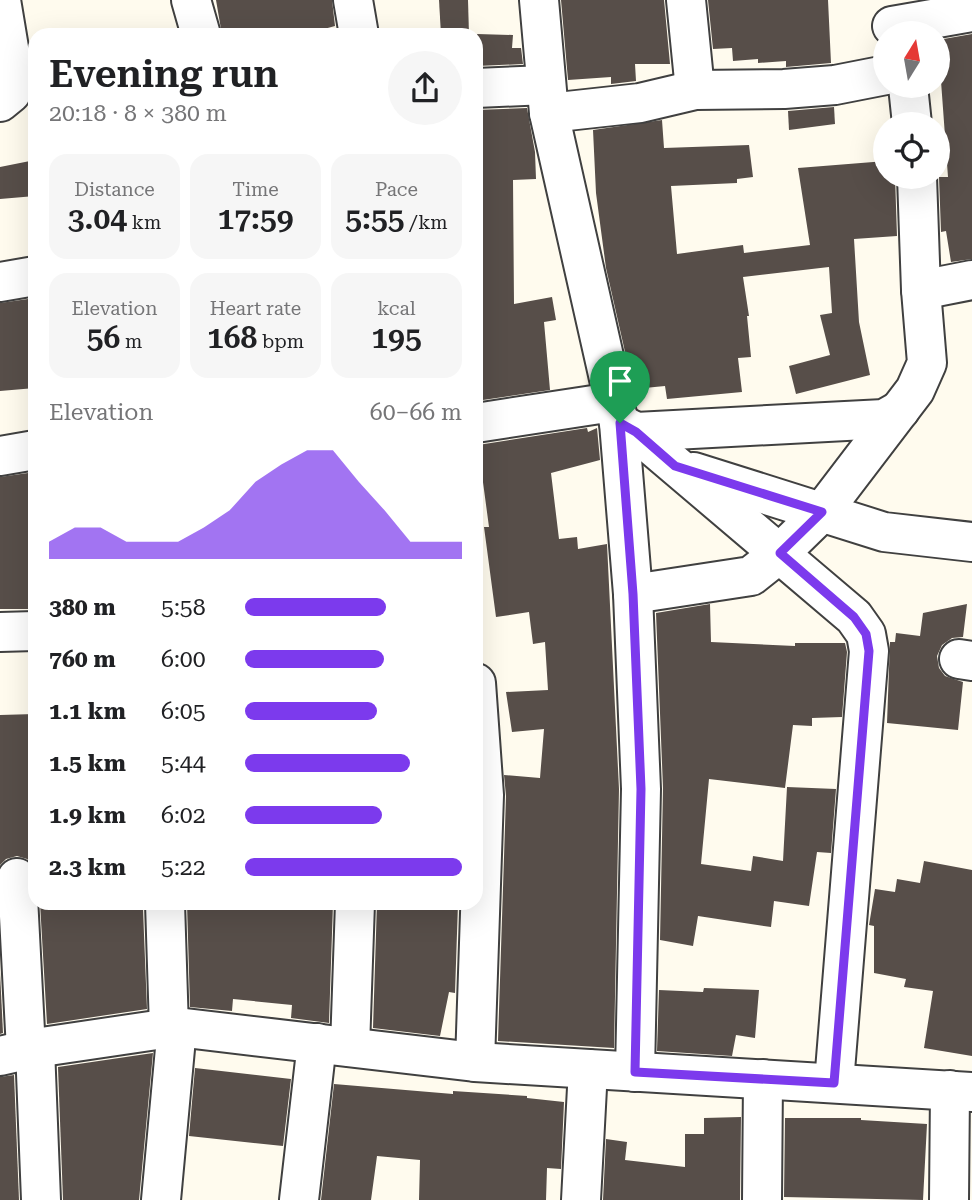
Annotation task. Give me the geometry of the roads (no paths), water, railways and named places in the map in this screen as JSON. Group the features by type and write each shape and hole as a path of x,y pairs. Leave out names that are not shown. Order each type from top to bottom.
{"street":[{"path":"0,102 11,93 14,78 1,0"},
{"path":"191,0 199,28"},
{"path":"353,0 358,28"},
{"path":"539,0 547,99 623,419 641,789 635,1072"},
{"path":"685,0 695,90"},
{"path":"890,20 972,12"},
{"path":"483,89 547,99 640,103 695,90 784,89 835,85 873,78"},
{"path":"633,594 751,576 780,553 822,512 915,390 927,363 917,189"},
{"path":"0,282 28,277"},
{"path":"921,290 972,280"},
{"path":"483,423 623,419 872,420 884,419 900,410"},
{"path":"623,419 854,617 866,634 869,651 834,1083"},
{"path":"0,456 28,451"},
{"path":"675,466 884,532 972,542"},
{"path":"0,632 28,631"},
{"path":"483,781 483,825"},
{"path":"17,878 20,1051 41,1200"},
{"path":"161,1200 173,1028 165,910"},
{"path":"299,1200 334,1045 354,910"},
{"path":"475,1062 480,910"},
{"path":"20,1051 173,1028 475,1062 961,1091 948,1200"},
{"path":"581,1200 588,1069"},
{"path":"762,1200 763,1079"}]}
